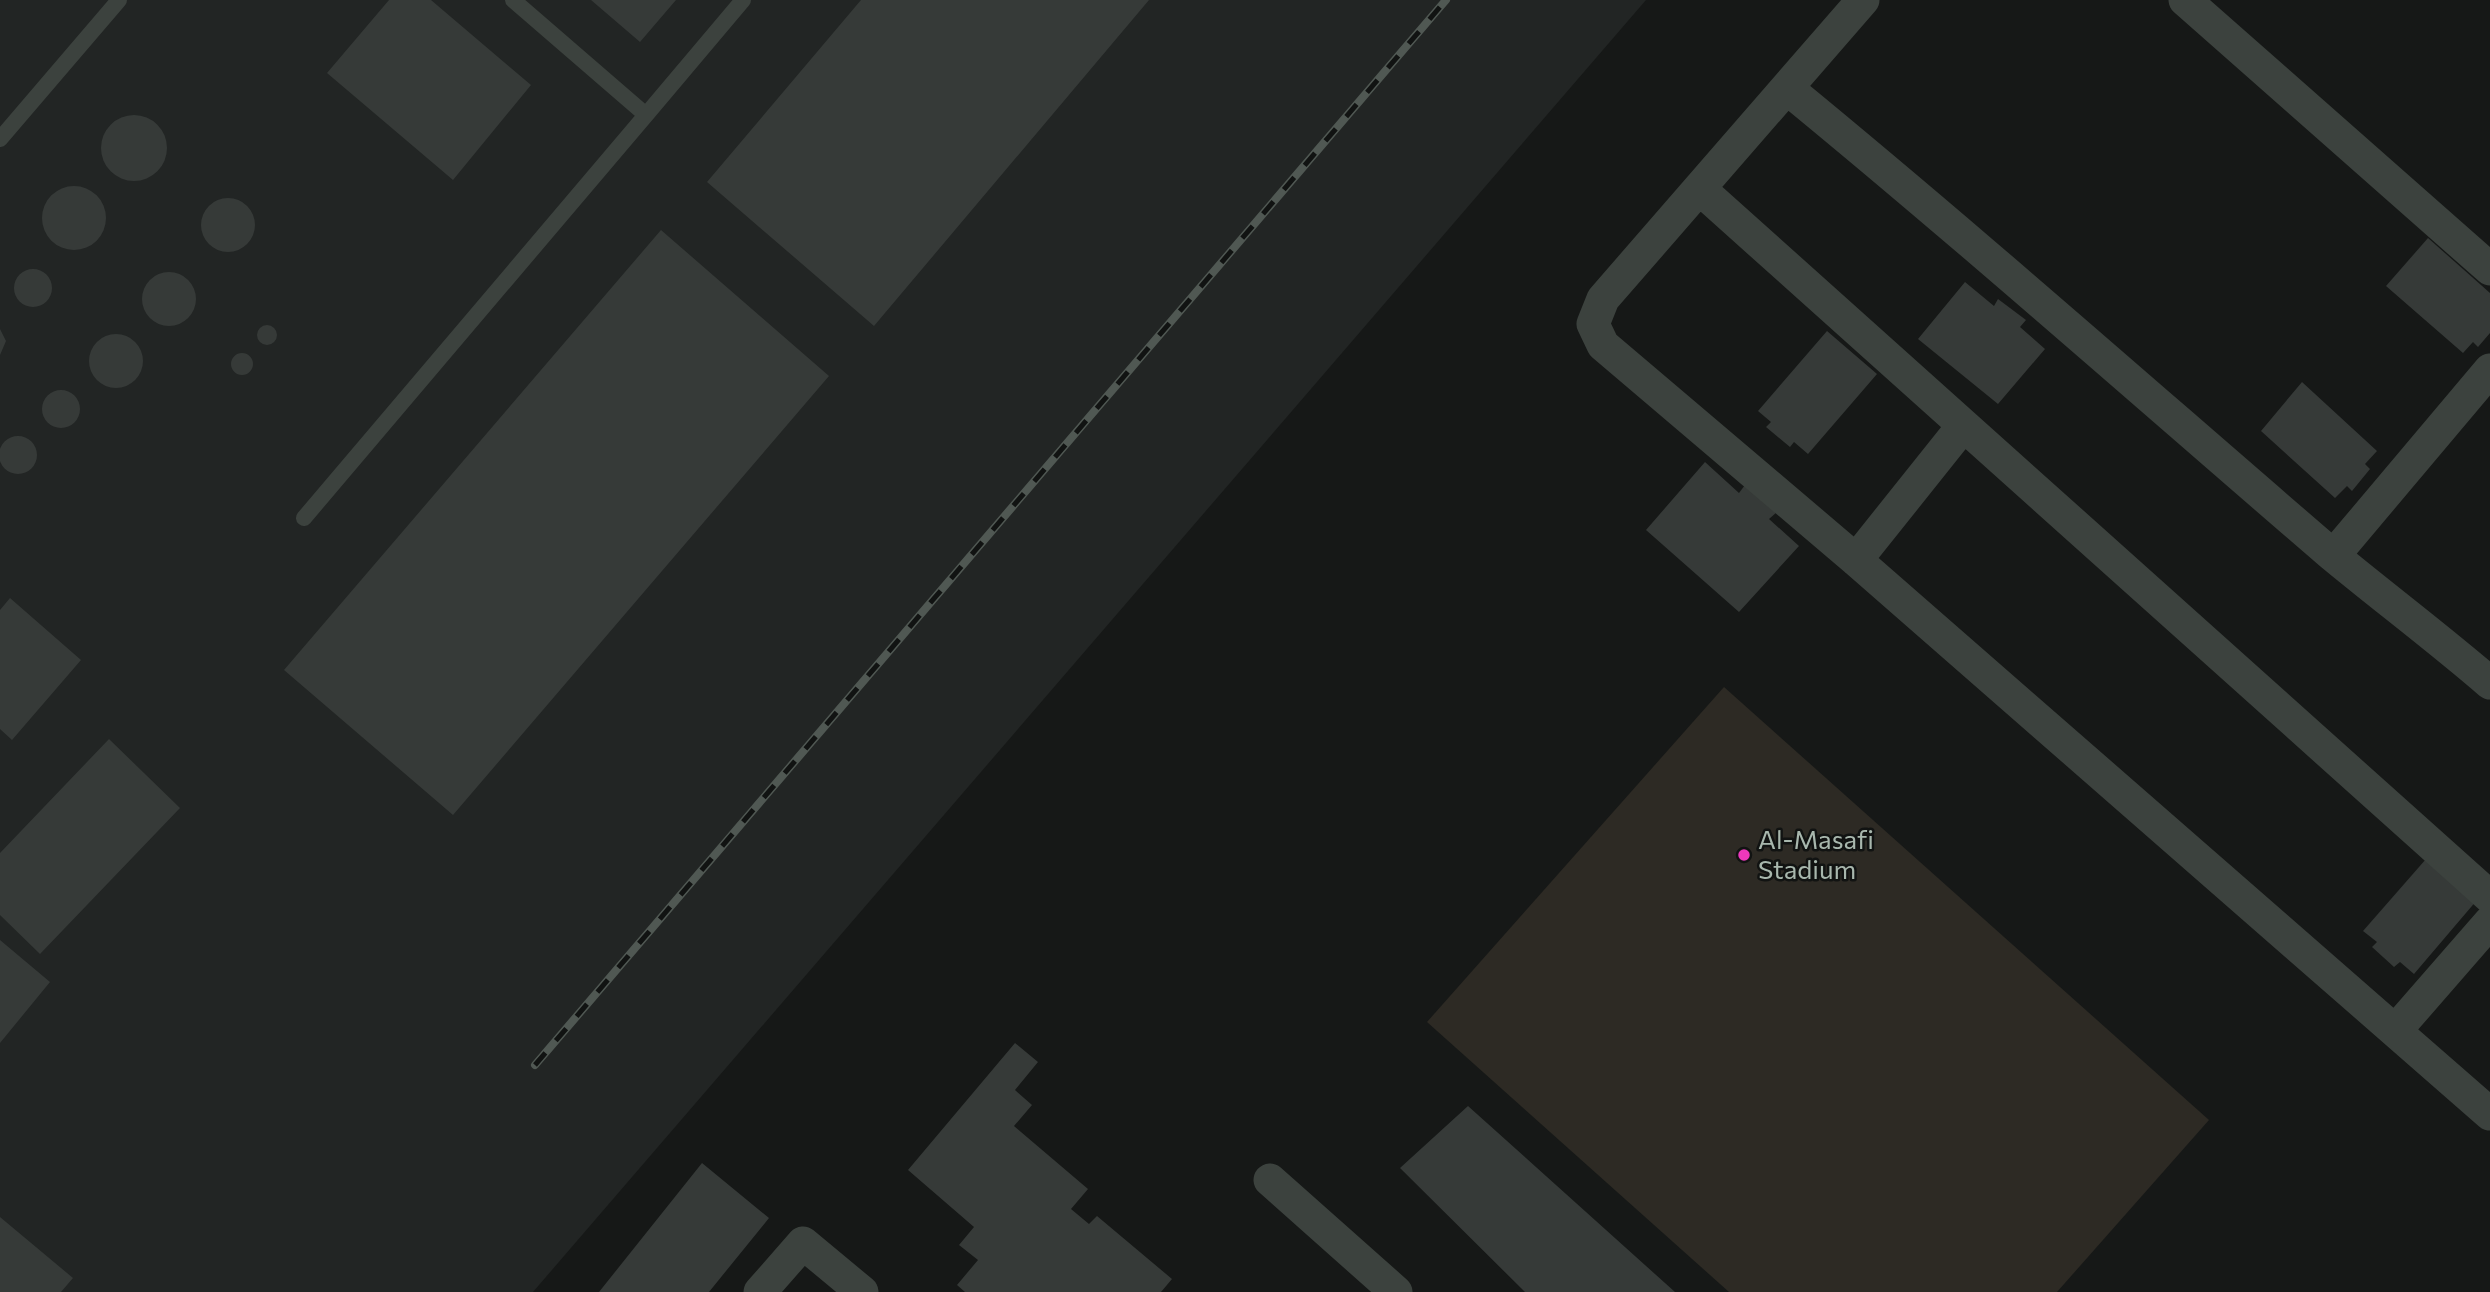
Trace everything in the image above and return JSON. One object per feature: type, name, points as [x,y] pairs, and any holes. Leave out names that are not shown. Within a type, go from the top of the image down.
[{"type":"street","points":[[1863,0],[1603,299],[1593,324],[1603,345],[1856,560],[2490,1114]]},
{"type":"street","points":[[2185,0],[2490,270]]},
{"type":"street","points":[[1788,89],[1910,189],[2334,555],[2490,683]]},
{"type":"street","points":[[1700,189],[2490,897]]},
{"type":"street","points":[[2334,555],[2490,370]]},
{"type":"street","points":[[1856,560],[1963,426]]},
{"type":"street","points":[[2395,1031],[2490,922]]},
{"type":"street","points":[[1270,1180],[1396,1292]]},
{"type":"street","points":[[760,1292],[803,1243],[862,1292]]},
{"type":"lane","points":[[0,139],[119,0]]},
{"type":"lane","points":[[513,0],[646,115]]},
{"type":"lane","points":[[304,518],[743,0]]},
{"type":"shaded area","points":[[0,0],[1646,0],[533,1292],[0,1292]]},
{"type":"shaded area","name":"Al-Masafi Stadium","points":[[1724,687],[2209,1120],[2057,1292],[1729,1292],[1427,1022]]},
{"type":"building","points":[[389,0],[431,0],[531,85],[453,180],[327,73]]},
{"type":"building","points":[[591,0],[676,0],[640,42]]},
{"type":"building","points":[[861,0],[1149,0],[874,326],[707,182]]},
{"type":"building","points":[[134,115],[157,125],[167,148],[157,171],[134,181],[111,171],[101,148],[111,125]]},
{"type":"building","points":[[68,186],[80,186],[97,195],[104,206],[104,230],[97,241],[80,250],[68,250],[56,245],[47,236],[42,224],[42,212],[47,200],[56,191]]},
{"type":"building","points":[[233,198],[243,202],[251,210],[255,225],[251,240],[243,248],[223,252],[213,248],[205,240],[201,220],[205,210],[213,202]]},
{"type":"building","points":[[661,230],[829,376],[453,815],[284,670]]},
{"type":"building","points":[[2428,238],[2490,293],[2490,333],[2478,347],[2473,342],[2463,353],[2386,286]]},
{"type":"building","points":[[33,269],[46,275],[52,288],[46,301],[33,307],[20,301],[14,288],[20,275]]},
{"type":"building","points":[[169,272],[188,280],[196,299],[188,318],[169,326],[150,318],[142,299],[150,280]]},
{"type":"building","points":[[1965,282],[1994,306],[1998,299],[2026,320],[2020,327],[2045,349],[1998,404],[1918,339]]},
{"type":"building","points":[[263,325],[271,325],[277,335],[271,345],[263,345],[257,339],[257,331]]},
{"type":"building","points":[[0,329],[6,341],[0,355]]},
{"type":"building","points":[[1827,331],[1877,374],[1808,454],[1794,442],[1790,447],[1766,427],[1771,422],[1758,411]]},
{"type":"building","points":[[121,334],[131,338],[139,346],[143,361],[139,376],[131,384],[111,388],[101,384],[93,376],[89,356],[93,346],[101,338]]},
{"type":"building","points":[[242,353],[252,360],[253,364],[246,374],[242,375],[232,368],[231,364],[238,354]]},
{"type":"building","points":[[2302,382],[2377,451],[2365,464],[2370,469],[2352,491],[2347,486],[2335,498],[2261,431]]},
{"type":"building","points":[[61,390],[74,396],[80,409],[74,422],[61,428],[48,422],[42,409],[48,396]]},
{"type":"building","points":[[18,436],[31,442],[37,455],[31,468],[18,474],[5,468],[-1,455],[5,442]]},
{"type":"building","points":[[1705,462],[1739,493],[1745,485],[1777,512],[1769,519],[1799,546],[1739,612],[1646,530]]},
{"type":"building","points":[[10,598],[81,660],[12,740],[0,729],[0,610]]},
{"type":"building","points":[[109,739],[180,808],[40,954],[0,915],[0,853]]},
{"type":"building","points":[[2433,851],[2483,893],[2414,974],[2400,962],[2394,967],[2372,947],[2377,942],[2363,931]]},
{"type":"building","points":[[0,940],[50,982],[0,1043]]},
{"type":"building","points":[[1015,1043],[1038,1062],[1015,1090],[1032,1105],[1014,1126],[1088,1189],[1071,1209],[1089,1224],[1097,1216],[1172,1279],[1161,1292],[965,1292],[957,1285],[978,1260],[959,1245],[974,1227],[908,1170]]},
{"type":"building","points":[[1468,1106],[1675,1292],[1525,1292],[1400,1168]]},
{"type":"building","points":[[702,1163],[769,1218],[709,1292],[599,1292]]},
{"type":"building","points":[[0,1217],[73,1278],[61,1292],[0,1292]]},
{"type":"railway","points":[[535,1065],[1446,0]]},
{"type":"place","name":"Al-Masafi Stadium","points":[[1744,855]]}]
